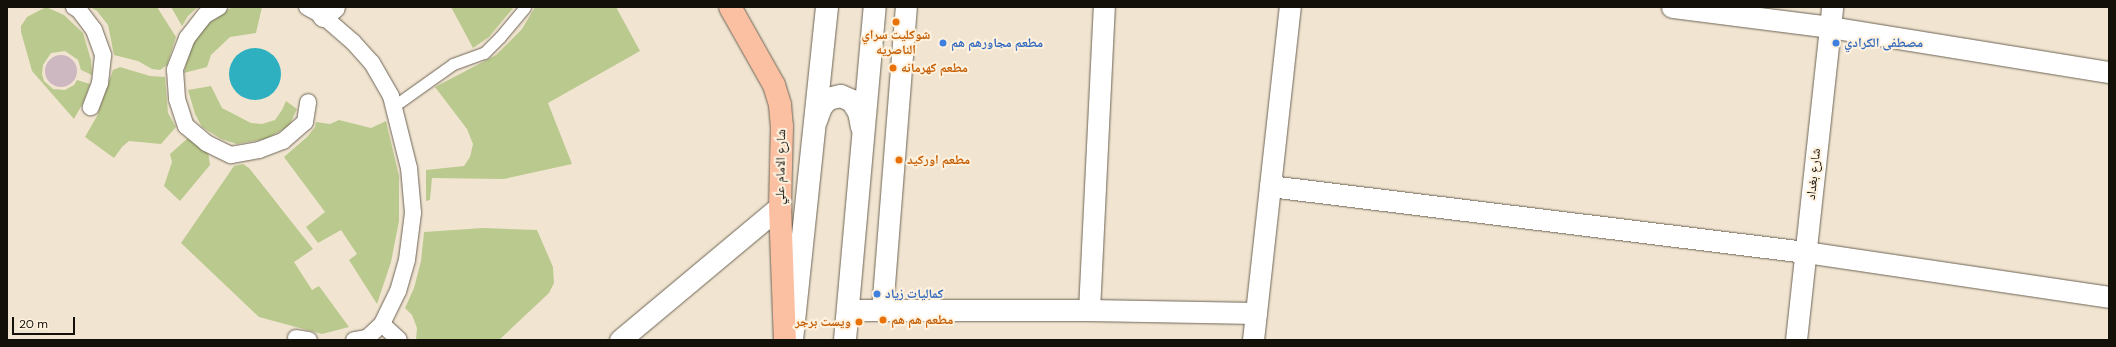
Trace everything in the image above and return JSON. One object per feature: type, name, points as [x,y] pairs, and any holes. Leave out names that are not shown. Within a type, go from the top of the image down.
[{"type":"main road","name":"شارع الامام علي","points":[[730,7],[774,85],[780,105],[782,126],[780,206],[785,340]]},
{"type":"main road","name":"شارع الامام علي","points":[[792,340],[827,7]]},
{"type":"main road","points":[[844,340],[875,7]]},
{"type":"main road","points":[[814,125],[820,107],[828,99],[841,96],[852,101],[859,112],[863,132]]},
{"type":"street","points":[[74,7],[79,10],[94,30],[104,55],[100,83],[91,107]]},
{"type":"street","points":[[219,7],[205,15],[187,38],[175,70],[177,99],[186,126],[206,143],[231,155],[259,150],[283,141],[305,122],[308,102]]},
{"type":"street","points":[[882,310],[906,7]]},
{"type":"street","points":[[1089,310],[1104,7]]},
{"type":"street","points":[[1253,340],[1290,7]]},
{"type":"street","points":[[1672,7],[1831,17],[2109,72]]},
{"type":"street","points":[[322,10],[372,64],[391,96],[409,168],[413,213],[407,260],[398,291],[382,324],[362,339]]},
{"type":"street","name":"شارع بغداد","points":[[1796,340],[1831,17]]},
{"type":"street","points":[[1270,186],[1805,252],[2109,297]]},
{"type":"street","points":[[620,340],[780,206]]},
{"type":"street","points":[[847,310],[1089,310],[1256,313]]},
{"type":"street","points":[[382,324],[399,340]]},
{"type":"lane","points":[[394,106],[453,64],[484,53],[500,37],[525,7]]},
{"type":"green space","points":[[46,7],[64,15],[83,33],[91,60],[92,75],[81,70],[78,60],[65,51],[51,53],[43,65],[42,74],[44,81],[53,89],[65,90],[74,85],[77,80],[90,84],[83,103],[74,119],[32,71],[21,32],[21,26],[27,17]]},
{"type":"green space","points":[[90,7],[157,7],[176,37],[167,65],[160,70],[152,69],[138,61],[114,55],[108,25],[97,11]]},
{"type":"green space","points":[[171,7],[198,7],[188,16],[182,26]]},
{"type":"green space","points":[[234,7],[262,7],[256,33],[230,37],[211,55],[207,67],[184,73],[191,45],[208,24]]},
{"type":"green space","points":[[451,7],[514,7],[489,37],[473,48]]},
{"type":"green space","points":[[535,7],[616,7],[640,51],[548,103],[572,164],[504,179],[432,178],[430,200],[426,201],[426,170],[464,166],[470,157],[473,144],[467,129],[435,87],[496,55],[522,29]]},
{"type":"green space","points":[[120,67],[150,76],[165,77],[168,113],[176,127],[161,144],[129,141],[122,147],[114,158],[85,137],[97,116],[113,70]]},
{"type":"green space","points":[[211,86],[222,108],[251,123],[262,124],[275,120],[286,101],[297,109],[289,126],[266,139],[237,144],[221,139],[202,127],[195,114],[188,90]]},
{"type":"green space","points":[[339,120],[371,128],[386,121],[399,176],[399,221],[391,262],[377,304],[349,260],[357,254],[341,230],[318,243],[306,227],[325,212],[284,157],[307,137],[315,127],[316,122],[330,124]]},
{"type":"green space","points":[[188,138],[208,152],[210,165],[180,201],[164,186],[172,162],[170,154]]},
{"type":"green space","points":[[243,164],[249,168],[313,249],[294,262],[312,290],[319,286],[349,327],[322,334],[259,317],[181,243],[234,166]]},
{"type":"green space","points":[[483,228],[537,230],[553,267],[554,283],[549,293],[499,340],[416,340],[417,328],[412,315],[405,308],[414,288],[421,261],[424,232]]},
{"type":"water","points":[[250,48],[260,48],[274,55],[281,69],[281,79],[274,93],[260,100],[250,100],[240,96],[233,89],[229,79],[229,69],[233,59],[240,52]]},
{"type":"building","points":[[61,55],[70,58],[74,62],[77,71],[74,80],[70,84],[61,87],[52,84],[48,80],[45,71],[48,62],[52,58]]},
{"type":"place","name":"شوكليت سراي الناصريه","points":[[896,22]]},
{"type":"place","name":"مطعم مجاورهم هم","points":[[943,43]]},
{"type":"place","name":"مصطفى الكرادي","points":[[1836,43]]},
{"type":"place","name":"مطعم كهرمانه","points":[[893,68]]},
{"type":"place","name":"مطعم اوركيد","points":[[899,160]]},
{"type":"place","name":"كماليات زياد","points":[[877,294]]},
{"type":"place","name":"مطعم هم هم","points":[[883,320]]},
{"type":"place","name":"ويست برجر","points":[[859,322]]}]
